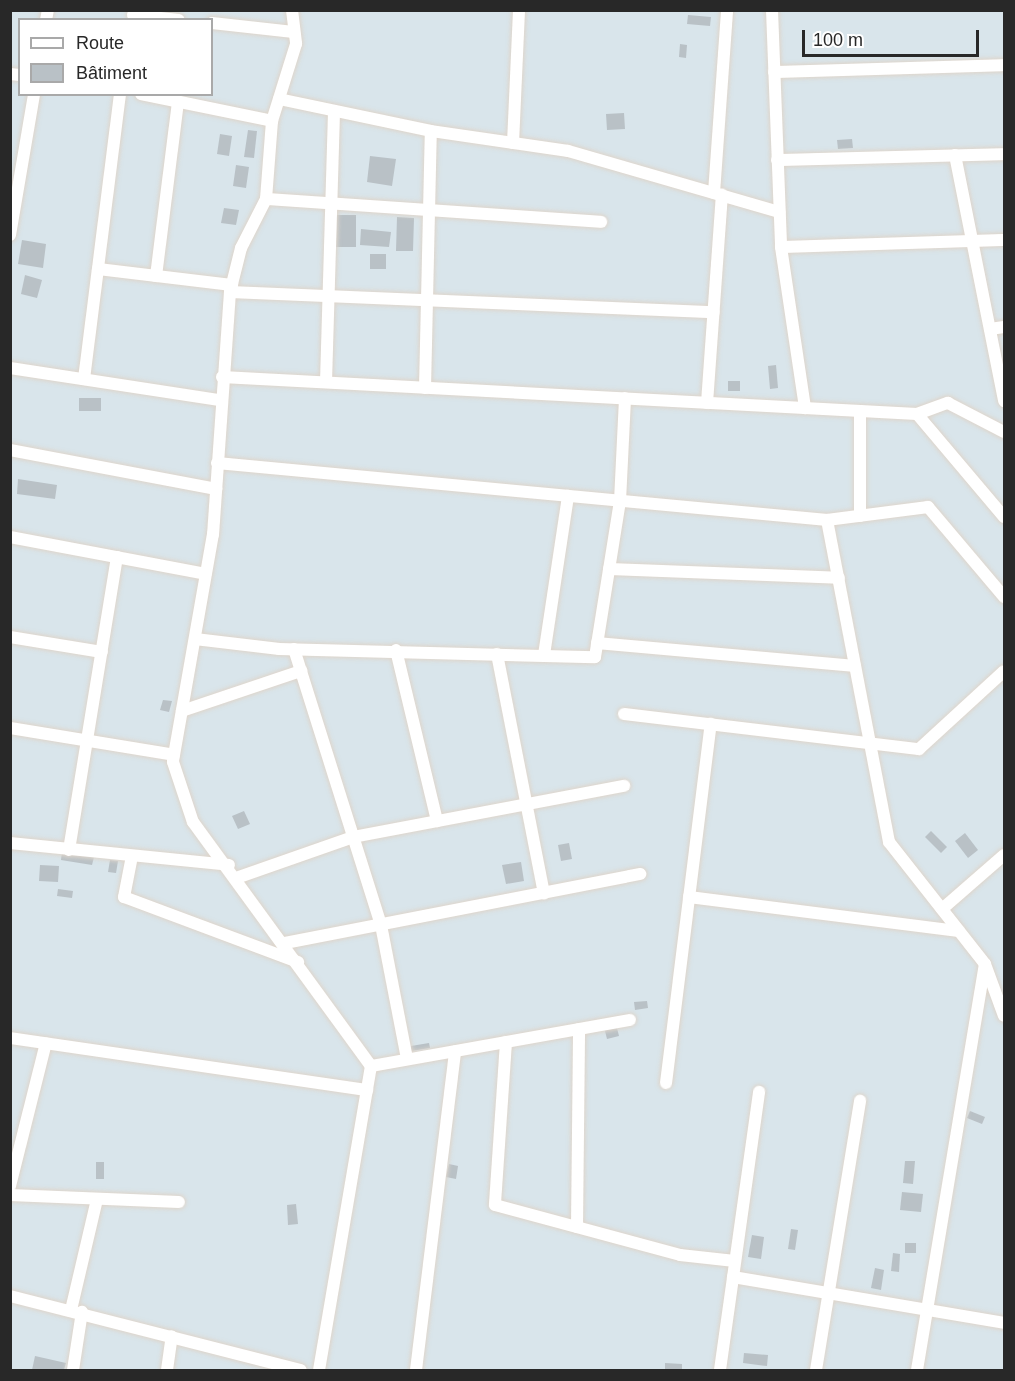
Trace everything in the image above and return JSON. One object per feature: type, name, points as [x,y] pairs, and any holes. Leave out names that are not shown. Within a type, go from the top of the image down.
[{"type":"street","points":[[292,10],[294,32],[272,121],[266,199],[241,248],[231,289],[220,400],[216,489],[206,574],[174,755],[179,793],[194,822],[239,878],[371,1066],[319,1371]]},
{"type":"street","points":[[513,143],[519,10]]},
{"type":"street","points":[[707,403],[714,312],[727,10]]},
{"type":"street","points":[[772,10],[781,247],[806,408]]},
{"type":"street","points":[[133,15],[161,18]]},
{"type":"street","points":[[213,23],[294,32]]},
{"type":"street","points":[[774,72],[1005,65]]},
{"type":"street","points":[[10,235],[34,96]]},
{"type":"street","points":[[84,379],[120,96]]},
{"type":"street","points":[[150,96],[272,121]]},
{"type":"street","points":[[279,99],[431,131],[568,151],[779,212]]},
{"type":"street","points":[[156,276],[178,102]]},
{"type":"street","points":[[326,382],[334,111]]},
{"type":"street","points":[[424,388],[431,131]]},
{"type":"street","points":[[777,160],[1005,154]]},
{"type":"street","points":[[955,155],[1005,400]]},
{"type":"street","points":[[266,199],[602,222]]},
{"type":"street","points":[[781,247],[1005,240]]},
{"type":"street","points":[[98,269],[231,289],[329,297],[714,312]]},
{"type":"street","points":[[990,329],[1005,327]]},
{"type":"street","points":[[10,368],[220,400]]},
{"type":"street","points":[[222,377],[917,414],[948,403],[1005,432]]},
{"type":"street","points":[[195,639],[294,649],[595,657],[620,501],[624,398]]},
{"type":"street","points":[[860,411],[860,516]]},
{"type":"street","points":[[917,414],[1005,517]]},
{"type":"street","points":[[10,450],[216,489]]},
{"type":"street","points":[[217,463],[828,520],[928,507],[1005,597]]},
{"type":"street","points":[[544,655],[568,496]]},
{"type":"street","points":[[828,520],[889,842],[985,964],[1005,1016]]},
{"type":"street","points":[[10,537],[206,574]]},
{"type":"street","points":[[69,850],[117,557]]},
{"type":"street","points":[[609,568],[839,578]]},
{"type":"street","points":[[10,637],[102,652]]},
{"type":"street","points":[[597,643],[855,666]]},
{"type":"street","points":[[294,649],[381,925],[407,1059]]},
{"type":"street","points":[[396,650],[437,821]]},
{"type":"street","points":[[497,654],[544,893]]},
{"type":"street","points":[[182,711],[301,671]]},
{"type":"street","points":[[624,714],[919,749],[1005,671]]},
{"type":"street","points":[[666,1083],[711,724]]},
{"type":"street","points":[[10,728],[174,755]]},
{"type":"street","points":[[239,878],[353,837],[624,786]]},
{"type":"street","points":[[10,843],[229,865]]},
{"type":"street","points":[[942,909],[1005,855]]},
{"type":"street","points":[[132,856],[124,897],[298,962]]},
{"type":"street","points":[[285,944],[640,874]]},
{"type":"street","points":[[689,897],[959,931]]},
{"type":"street","points":[[917,1371],[985,964]]},
{"type":"street","points":[[371,1066],[630,1020]]},
{"type":"street","points":[[577,1227],[579,1029]]},
{"type":"street","points":[[10,1038],[367,1090]]},
{"type":"street","points":[[506,1042],[495,1205],[680,1254],[735,1261]]},
{"type":"street","points":[[10,1186],[46,1043]]},
{"type":"street","points":[[416,1371],[455,1051]]},
{"type":"street","points":[[720,1371],[759,1092]]},
{"type":"street","points":[[816,1371],[860,1101]]},
{"type":"street","points":[[10,1195],[179,1202]]},
{"type":"street","points":[[73,1371],[76,1311],[97,1198]]},
{"type":"street","points":[[733,1277],[1005,1323]]},
{"type":"street","points":[[10,1296],[172,1336],[259,1365],[301,1371]]},
{"type":"street","points":[[167,1371],[172,1336]]},
{"type":"building","points":[[688,15],[711,17],[710,26],[687,24]]},
{"type":"building","points":[[680,44],[687,45],[686,58],[679,57]]},
{"type":"building","points":[[624,113],[625,129],[607,130],[606,114]]},
{"type":"building","points":[[248,130],[257,131],[254,158],[244,157]]},
{"type":"building","points":[[220,134],[232,136],[229,156],[217,154]]},
{"type":"building","points":[[852,139],[853,148],[838,149],[837,140]]},
{"type":"building","points":[[370,156],[396,159],[392,186],[367,182]]},
{"type":"building","points":[[236,165],[249,167],[246,188],[233,186]]},
{"type":"building","points":[[224,208],[239,210],[236,225],[221,223]]},
{"type":"building","points":[[336,215],[356,215],[356,247],[336,247]]},
{"type":"building","points":[[397,217],[414,218],[413,251],[396,251]]},
{"type":"building","points":[[361,229],[391,232],[389,247],[360,245]]},
{"type":"building","points":[[22,240],[46,244],[43,268],[18,264]]},
{"type":"building","points":[[370,254],[386,254],[386,269],[370,269]]},
{"type":"building","points":[[25,275],[42,280],[37,298],[21,294]]},
{"type":"building","points":[[776,365],[778,388],[770,389],[768,366]]},
{"type":"building","points":[[728,381],[740,381],[740,391],[728,391]]},
{"type":"building","points":[[79,398],[101,398],[101,411],[79,411]]},
{"type":"building","points":[[18,479],[57,485],[55,499],[17,494]]},
{"type":"building","points":[[163,700],[172,701],[169,712],[160,710]]},
{"type":"building","points":[[244,811],[250,824],[238,829],[232,816]]},
{"type":"building","points":[[931,831],[947,847],[941,853],[925,837]]},
{"type":"building","points":[[965,833],[978,850],[968,858],[955,841]]},
{"type":"building","points":[[569,843],[572,859],[561,861],[558,845]]},
{"type":"building","points":[[62,852],[94,857],[92,865],[61,860]]},
{"type":"building","points":[[110,860],[118,861],[116,873],[108,872]]},
{"type":"building","points":[[521,862],[524,881],[506,884],[502,865]]},
{"type":"building","points":[[40,865],[59,866],[58,882],[39,881]]},
{"type":"building","points":[[58,889],[73,891],[72,898],[57,896]]},
{"type":"building","points":[[647,1001],[648,1008],[635,1010],[634,1002]]},
{"type":"building","points":[[616,1024],[619,1036],[607,1039],[604,1027]]},
{"type":"building","points":[[429,1043],[430,1048],[411,1051],[411,1046]]},
{"type":"building","points":[[970,1111],[985,1117],[982,1124],[967,1118]]},
{"type":"building","points":[[905,1161],[915,1161],[913,1184],[903,1183]]},
{"type":"building","points":[[96,1162],[104,1162],[104,1179],[96,1179]]},
{"type":"building","points":[[449,1164],[458,1166],[456,1179],[446,1177]]},
{"type":"building","points":[[902,1192],[923,1194],[921,1212],[900,1210]]},
{"type":"building","points":[[296,1204],[298,1224],[288,1225],[287,1205]]},
{"type":"building","points":[[791,1229],[798,1230],[795,1250],[788,1249]]},
{"type":"building","points":[[752,1235],[764,1237],[761,1259],[748,1257]]},
{"type":"building","points":[[905,1243],[916,1243],[916,1253],[905,1253]]},
{"type":"building","points":[[893,1253],[900,1254],[899,1272],[891,1271]]},
{"type":"building","points":[[875,1268],[884,1270],[881,1290],[871,1288]]},
{"type":"building","points":[[744,1353],[768,1355],[767,1366],[743,1363]]},
{"type":"building","points":[[35,1356],[66,1363],[64,1370],[32,1370]]},
{"type":"building","points":[[665,1363],[682,1364],[682,1370],[665,1370]]}]
